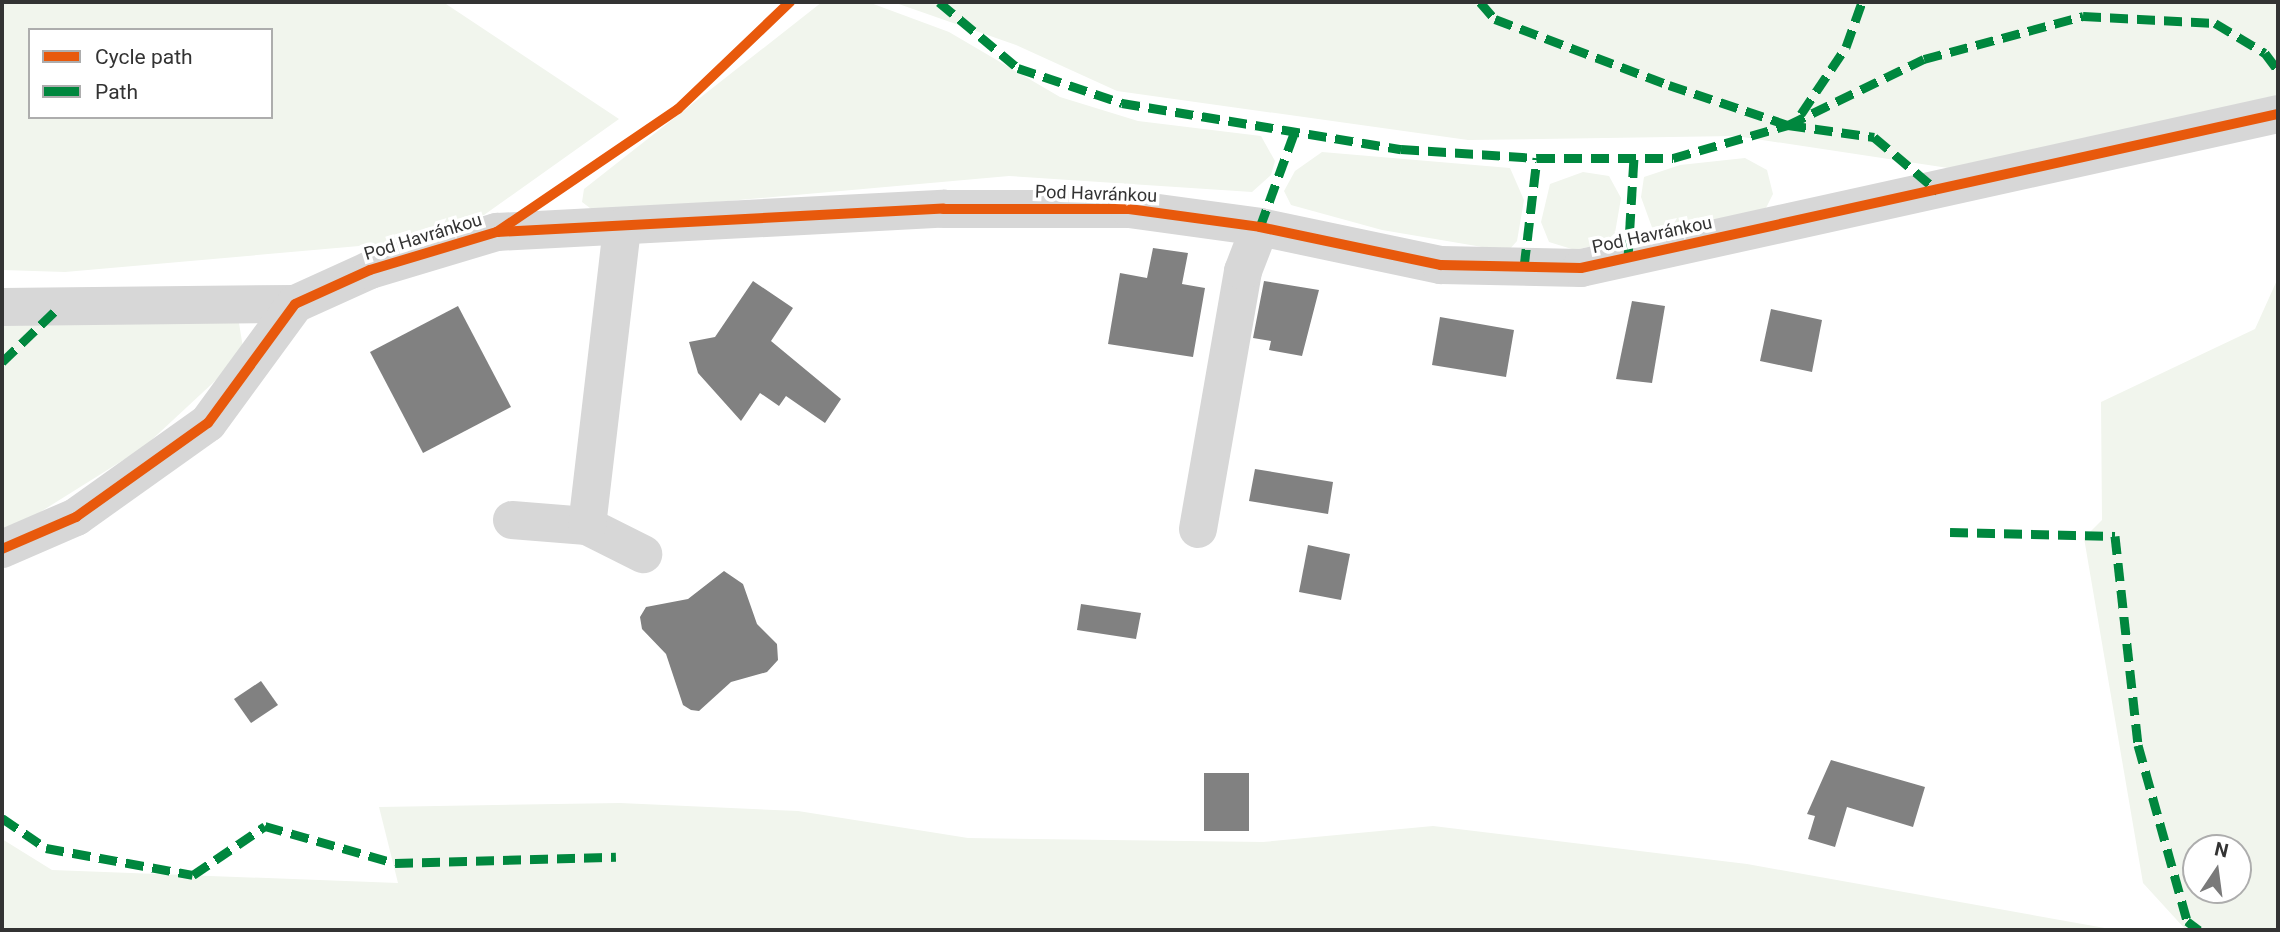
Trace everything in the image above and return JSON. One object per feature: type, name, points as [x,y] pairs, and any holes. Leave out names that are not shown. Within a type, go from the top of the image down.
[{"type":"lane","name":"Pod Havránkou","points":[[2,307],[295,304],[383,266],[497,232],[943,209],[1129,209],[1260,227],[1440,265],[1581,268],[2278,114]]},
{"type":"lane","points":[[587,526],[622,227]]},
{"type":"lane","points":[[1198,529],[1243,271],[1260,227]]},
{"type":"lane","points":[[2,549],[76,517],[208,423],[295,304]]},
{"type":"lane","points":[[512,520],[587,526],[643,554]]},
{"type":"shaded area","points":[[2,2],[443,2],[619,119],[484,215],[382,244],[65,272],[2,270]]},
{"type":"shaded area","points":[[822,2],[868,2],[949,32],[1060,97],[1138,121],[1261,136],[1275,161],[1271,175],[1252,192],[1009,176],[615,211],[594,211],[582,202],[584,189]]},
{"type":"shaded area","points":[[893,2],[2278,2],[2278,100],[1968,171],[1736,136],[1468,140],[1117,91],[1016,45]]},
{"type":"shaded area","points":[[1322,152],[1510,168],[1524,200],[1517,241],[1509,250],[1500,250],[1382,230],[1291,205],[1284,191],[1295,171]]},
{"type":"shaded area","points":[[1745,158],[1767,170],[1773,194],[1765,210],[1654,233],[1641,197],[1644,177],[1680,165]]},
{"type":"shaded area","points":[[1583,172],[1609,176],[1621,198],[1615,233],[1604,243],[1575,250],[1549,242],[1541,222],[1550,184]]},
{"type":"shaded area","points":[[2278,278],[2278,930],[2186,930],[2143,883],[2084,538],[2102,520],[2101,402],[2255,329]]},
{"type":"shaded area","points":[[2,319],[239,323],[244,354],[144,447],[2,536]]},
{"type":"shaded area","points":[[620,803],[798,811],[968,838],[1263,842],[1433,826],[1747,864],[2116,930],[2,930],[2,839],[52,870],[398,883],[379,807]]},
{"type":"building","points":[[1153,248],[1188,253],[1182,284],[1205,288],[1193,357],[1108,344],[1120,273],[1147,278]]},
{"type":"building","points":[[753,281],[793,308],[771,341],[841,399],[825,423],[786,396],[779,406],[760,393],[741,421],[698,373],[689,342],[715,337]]},
{"type":"building","points":[[1264,281],[1319,290],[1302,356],[1269,350],[1271,341],[1253,338]]},
{"type":"building","points":[[1632,301],[1665,306],[1652,383],[1616,379]]},
{"type":"building","points":[[458,306],[511,407],[423,453],[370,352]]},
{"type":"building","points":[[1771,309],[1822,320],[1812,372],[1760,361]]},
{"type":"building","points":[[1440,317],[1514,330],[1506,377],[1432,365]]},
{"type":"building","points":[[1255,469],[1333,482],[1328,514],[1249,501]]},
{"type":"building","points":[[1308,545],[1350,554],[1341,600],[1299,592]]},
{"type":"building","points":[[724,571],[743,584],[757,624],[777,644],[778,660],[767,672],[731,682],[699,711],[691,710],[683,705],[666,654],[642,629],[640,617],[646,607],[688,599]]},
{"type":"building","points":[[1081,604],[1141,613],[1136,639],[1077,630]]},
{"type":"building","points":[[261,681],[278,705],[251,723],[234,699]]},
{"type":"building","points":[[1831,760],[1925,787],[1913,827],[1847,807],[1835,847],[1808,839],[1815,816],[1807,814]]},
{"type":"building","points":[[1204,773],[1249,773],[1249,831],[1204,831]]},
{"type":"marked path","points":[[939,2],[1018,68],[1122,103],[1401,149],[1537,158],[1673,158],[1788,125],[1924,59],[2083,16],[2215,23],[2265,53],[2278,70]]},
{"type":"marked path","points":[[1480,2],[1495,19],[1669,85],[1788,125],[1874,137],[1938,191]]},
{"type":"marked path","points":[[1801,114],[1846,47],[1862,2]]},
{"type":"marked path","points":[[1260,227],[1295,131]]},
{"type":"marked path","points":[[1524,267],[1537,158]]},
{"type":"marked path","points":[[1628,258],[1634,158]]},
{"type":"marked path","points":[[2,362],[56,310]]},
{"type":"marked path","points":[[1950,532],[2115,536],[2138,745],[2187,921],[2199,930]]},
{"type":"marked path","points":[[2,818],[46,848],[193,875],[265,826],[395,863],[616,857]]},
{"type":"cycle path","points":[[497,232],[678,109],[790,2]]},
{"type":"cycle path","points":[[2,549],[76,517],[208,423],[295,304],[370,270],[497,232],[943,209],[1129,209],[1260,227],[1441,265],[1581,268],[2278,114]]}]
